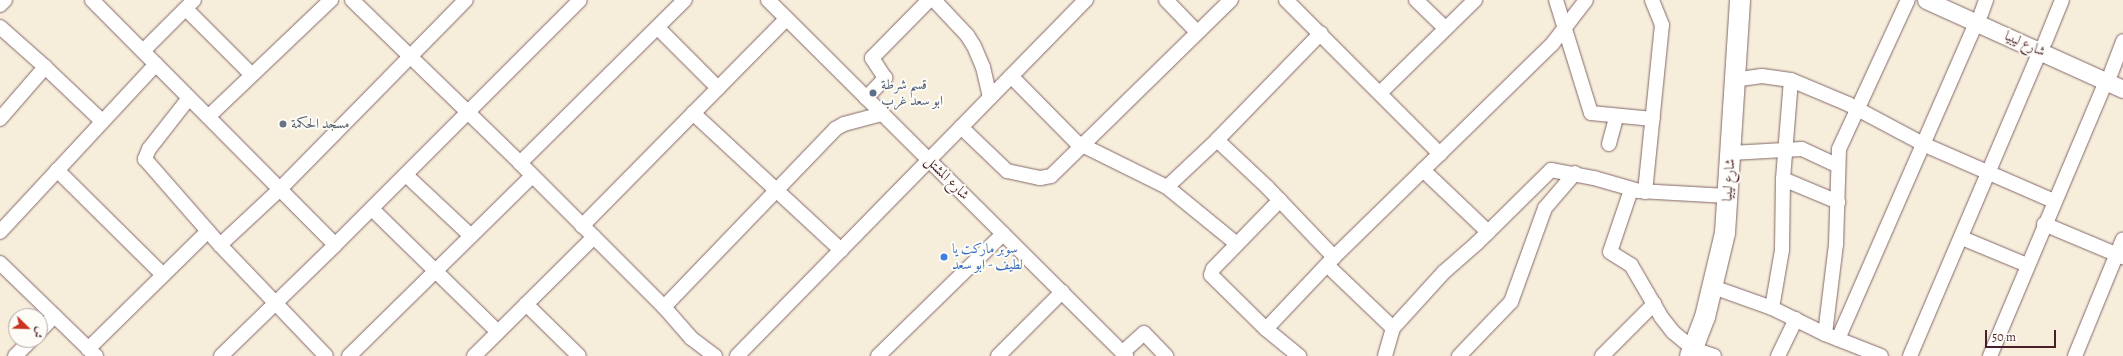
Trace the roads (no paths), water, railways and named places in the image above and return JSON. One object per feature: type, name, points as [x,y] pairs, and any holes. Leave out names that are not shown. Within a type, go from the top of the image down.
[{"type":"highway","name":"شارع ليبيا","points":[[1691,352],[1713,287],[1722,249],[1728,196],[1733,80],[1740,0]]},
{"type":"main road","name":"شارع ليبيا","points":[[1926,0],[1981,12]]},
{"type":"main road","name":"شارع ليبيا","points":[[1951,0],[1981,12],[2043,47],[2113,77],[2123,89]]},
{"type":"street","points":[[0,5],[5,0]]},
{"type":"street","points":[[92,0],[336,245]]},
{"type":"street","points":[[208,117],[331,0]]},
{"type":"street","points":[[352,0],[520,163],[664,307],[691,338],[715,356]]},
{"type":"street","points":[[220,245],[280,189],[411,58],[466,0]]},
{"type":"street","points":[[221,356],[336,245],[580,0]]},
{"type":"street","points":[[520,163],[685,0]]},
{"type":"street","name":"شارع المشتل","points":[[768,0],[1124,354]]},
{"type":"street","points":[[866,98],[885,78],[872,58],[929,0]]},
{"type":"street","points":[[934,0],[967,35],[974,46],[983,67],[990,97]]},
{"type":"street","points":[[737,356],[1086,0]]},
{"type":"street","points":[[1166,0],[1197,32]]},
{"type":"street","points":[[961,128],[1007,171],[1040,178],[1051,176],[1231,0]]},
{"type":"street","points":[[1416,0],[1445,28]]},
{"type":"street","points":[[1380,93],[1475,0]]},
{"type":"street","points":[[1556,0],[1590,112],[1616,117],[1653,119]]},
{"type":"street","points":[[1266,329],[1330,261],[1564,30],[1586,0]]},
{"type":"street","points":[[1646,192],[1662,25],[1652,0]]},
{"type":"street","points":[[1832,337],[1838,202],[1838,166],[1841,144],[1859,110],[1908,0]]},
{"type":"street","points":[[1910,356],[1962,238],[1988,173],[2062,0]]},
{"type":"street","points":[[1289,1],[1440,154]]},
{"type":"street","points":[[143,51],[190,4],[252,74]]},
{"type":"street","points":[[1832,337],[1925,145],[1981,12]]},
{"type":"street","points":[[582,226],[786,19]]},
{"type":"street","points":[[0,27],[102,121]]},
{"type":"street","points":[[658,28],[718,88]]},
{"type":"street","points":[[1166,187],[1217,140],[1321,33]]},
{"type":"street","points":[[1990,356],[2054,201],[2113,77],[2123,41]]},
{"type":"street","points":[[0,232],[156,64]]},
{"type":"street","points":[[0,119],[45,67]]},
{"type":"street","points":[[1011,76],[1083,146],[1166,187],[1237,244]]},
{"type":"street","points":[[1733,80],[1762,76],[1791,80],[1859,110],[1925,145],[2054,201]]},
{"type":"street","points":[[1772,308],[1782,250],[1783,179],[1791,80]]},
{"type":"street","points":[[189,98],[149,149],[145,159],[220,245],[326,356]]},
{"type":"street","points":[[693,113],[841,250]]},
{"type":"street","points":[[664,307],[835,129],[844,124],[882,114]]},
{"type":"street","points":[[1609,144],[1616,117]]},
{"type":"street","points":[[1217,140],[1280,200],[1330,261],[1393,328]]},
{"type":"street","points":[[1731,153],[1785,149],[1807,150],[1838,166]]},
{"type":"street","points":[[1385,356],[1393,328],[1444,272],[1488,232],[1547,172],[1555,169],[1575,173],[1631,190],[1646,192],[1728,196]]},
{"type":"street","points":[[57,170],[163,275]]},
{"type":"street","points":[[1423,170],[1488,232]]},
{"type":"street","points":[[1459,356],[1511,302],[1545,208],[1575,173]]},
{"type":"street","points":[[406,175],[471,236]]},
{"type":"street","points":[[350,356],[532,176]]},
{"type":"street","points":[[1783,179],[1838,202]]},
{"type":"street","points":[[1631,190],[1609,251],[1631,265],[1667,326],[1691,352],[1714,356]]},
{"type":"street","points":[[1280,200],[1213,269],[1212,278],[1266,329],[1299,356]]},
{"type":"street","points":[[372,208],[498,332]]},
{"type":"street","points":[[2044,224],[2120,256]]},
{"type":"street","points":[[1,266],[92,353],[163,275],[208,231]]},
{"type":"street","points":[[878,356],[1003,234]]},
{"type":"street","points":[[474,356],[594,237]]},
{"type":"street","points":[[1962,238],[2027,265]]},
{"type":"street","points":[[2075,356],[2120,256],[2123,238]]},
{"type":"street","points":[[1713,287],[1772,308],[1860,352],[1881,356]]},
{"type":"street","points":[[999,356],[1062,292]]},
{"type":"street","points":[[526,304],[579,356]]},
{"type":"street","points":[[1602,356],[1654,304]]},
{"type":"street","points":[[48,322],[54,316]]},
{"type":"street","points":[[1778,356],[1796,320]]},
{"type":"street","points":[[1124,354],[1144,333],[1166,356]]},
{"type":"street","points":[[15,356],[23,348]]},
{"type":"place","name":"قسم شرطة ابو سعد غرب","points":[[873,93]]},
{"type":"place","name":"مسجد الحكمة","points":[[283,124]]},
{"type":"place","name":"سوبر ماركت يا لطيف - ابو سعد","points":[[944,257]]}]
